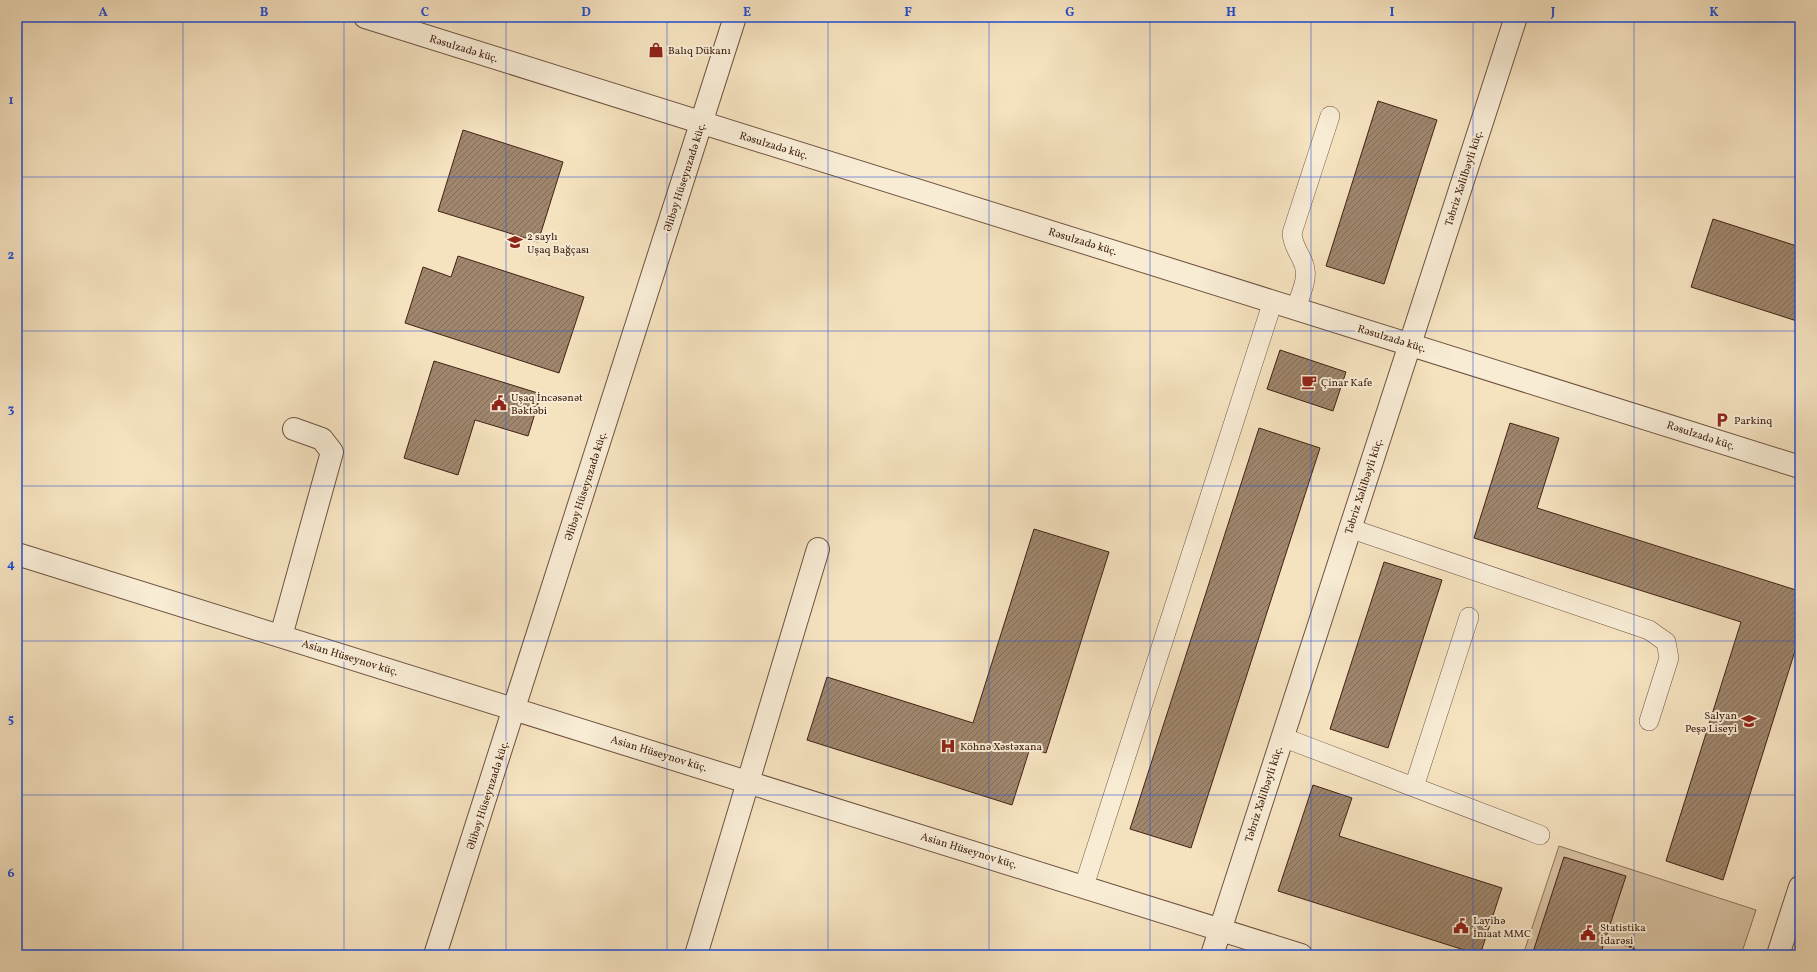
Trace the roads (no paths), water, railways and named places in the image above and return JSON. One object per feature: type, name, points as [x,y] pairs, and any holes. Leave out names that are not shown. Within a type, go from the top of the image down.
[{"type":"street","name":"Rəsulzadə küç.","points":[[365,17],[1800,466]]},
{"type":"street","name":"Əlibəy Hüseynzadə küç.","points":[[435,955],[735,17]]},
{"type":"street","name":"Təbriz Xəlilbəyli küç.","points":[[1212,955],[1349,528],[1516,17]]},
{"type":"street","points":[[281,636],[332,452],[322,439],[294,429]]},
{"type":"street","points":[[696,955],[747,781],[818,549]]},
{"type":"street","name":"Asian Hüseynov küç.","points":[[17,554],[1301,955]]},
{"type":"street","points":[[1778,955],[1800,887]]},
{"type":"lane","points":[[1296,308],[1306,276],[1304,265],[1293,244],[1292,233],[1330,116]]},
{"type":"lane","points":[[1084,886],[1273,301]]},
{"type":"lane","points":[[1349,528],[1649,630],[1666,642],[1669,658],[1649,721]]},
{"type":"lane","points":[[1414,787],[1469,617]]},
{"type":"lane","points":[[1282,737],[1540,835]]},
{"type":"place","name":"Balıq Dükanı","points":[[656,50]]},
{"type":"place","name":"2 saylı Uşaq Bağçası","points":[[515,242]]},
{"type":"place","name":"Çinar Kafe","points":[[1309,382]]},
{"type":"place","name":"Uşaq İncəsənət Bəktəbi","points":[[499,403]]},
{"type":"place","name":"Parkinq","points":[[1722,420]]},
{"type":"place","name":"Salyan Peşə Liseyi","points":[[1749,721]]},
{"type":"place","name":"Köhnə Xəstəxana","points":[[948,746]]},
{"type":"place","name":"Layihə İnıaat MMC","points":[[1461,926]]},
{"type":"place","name":"Statistika İdarəsi","points":[[1588,933]]}]
